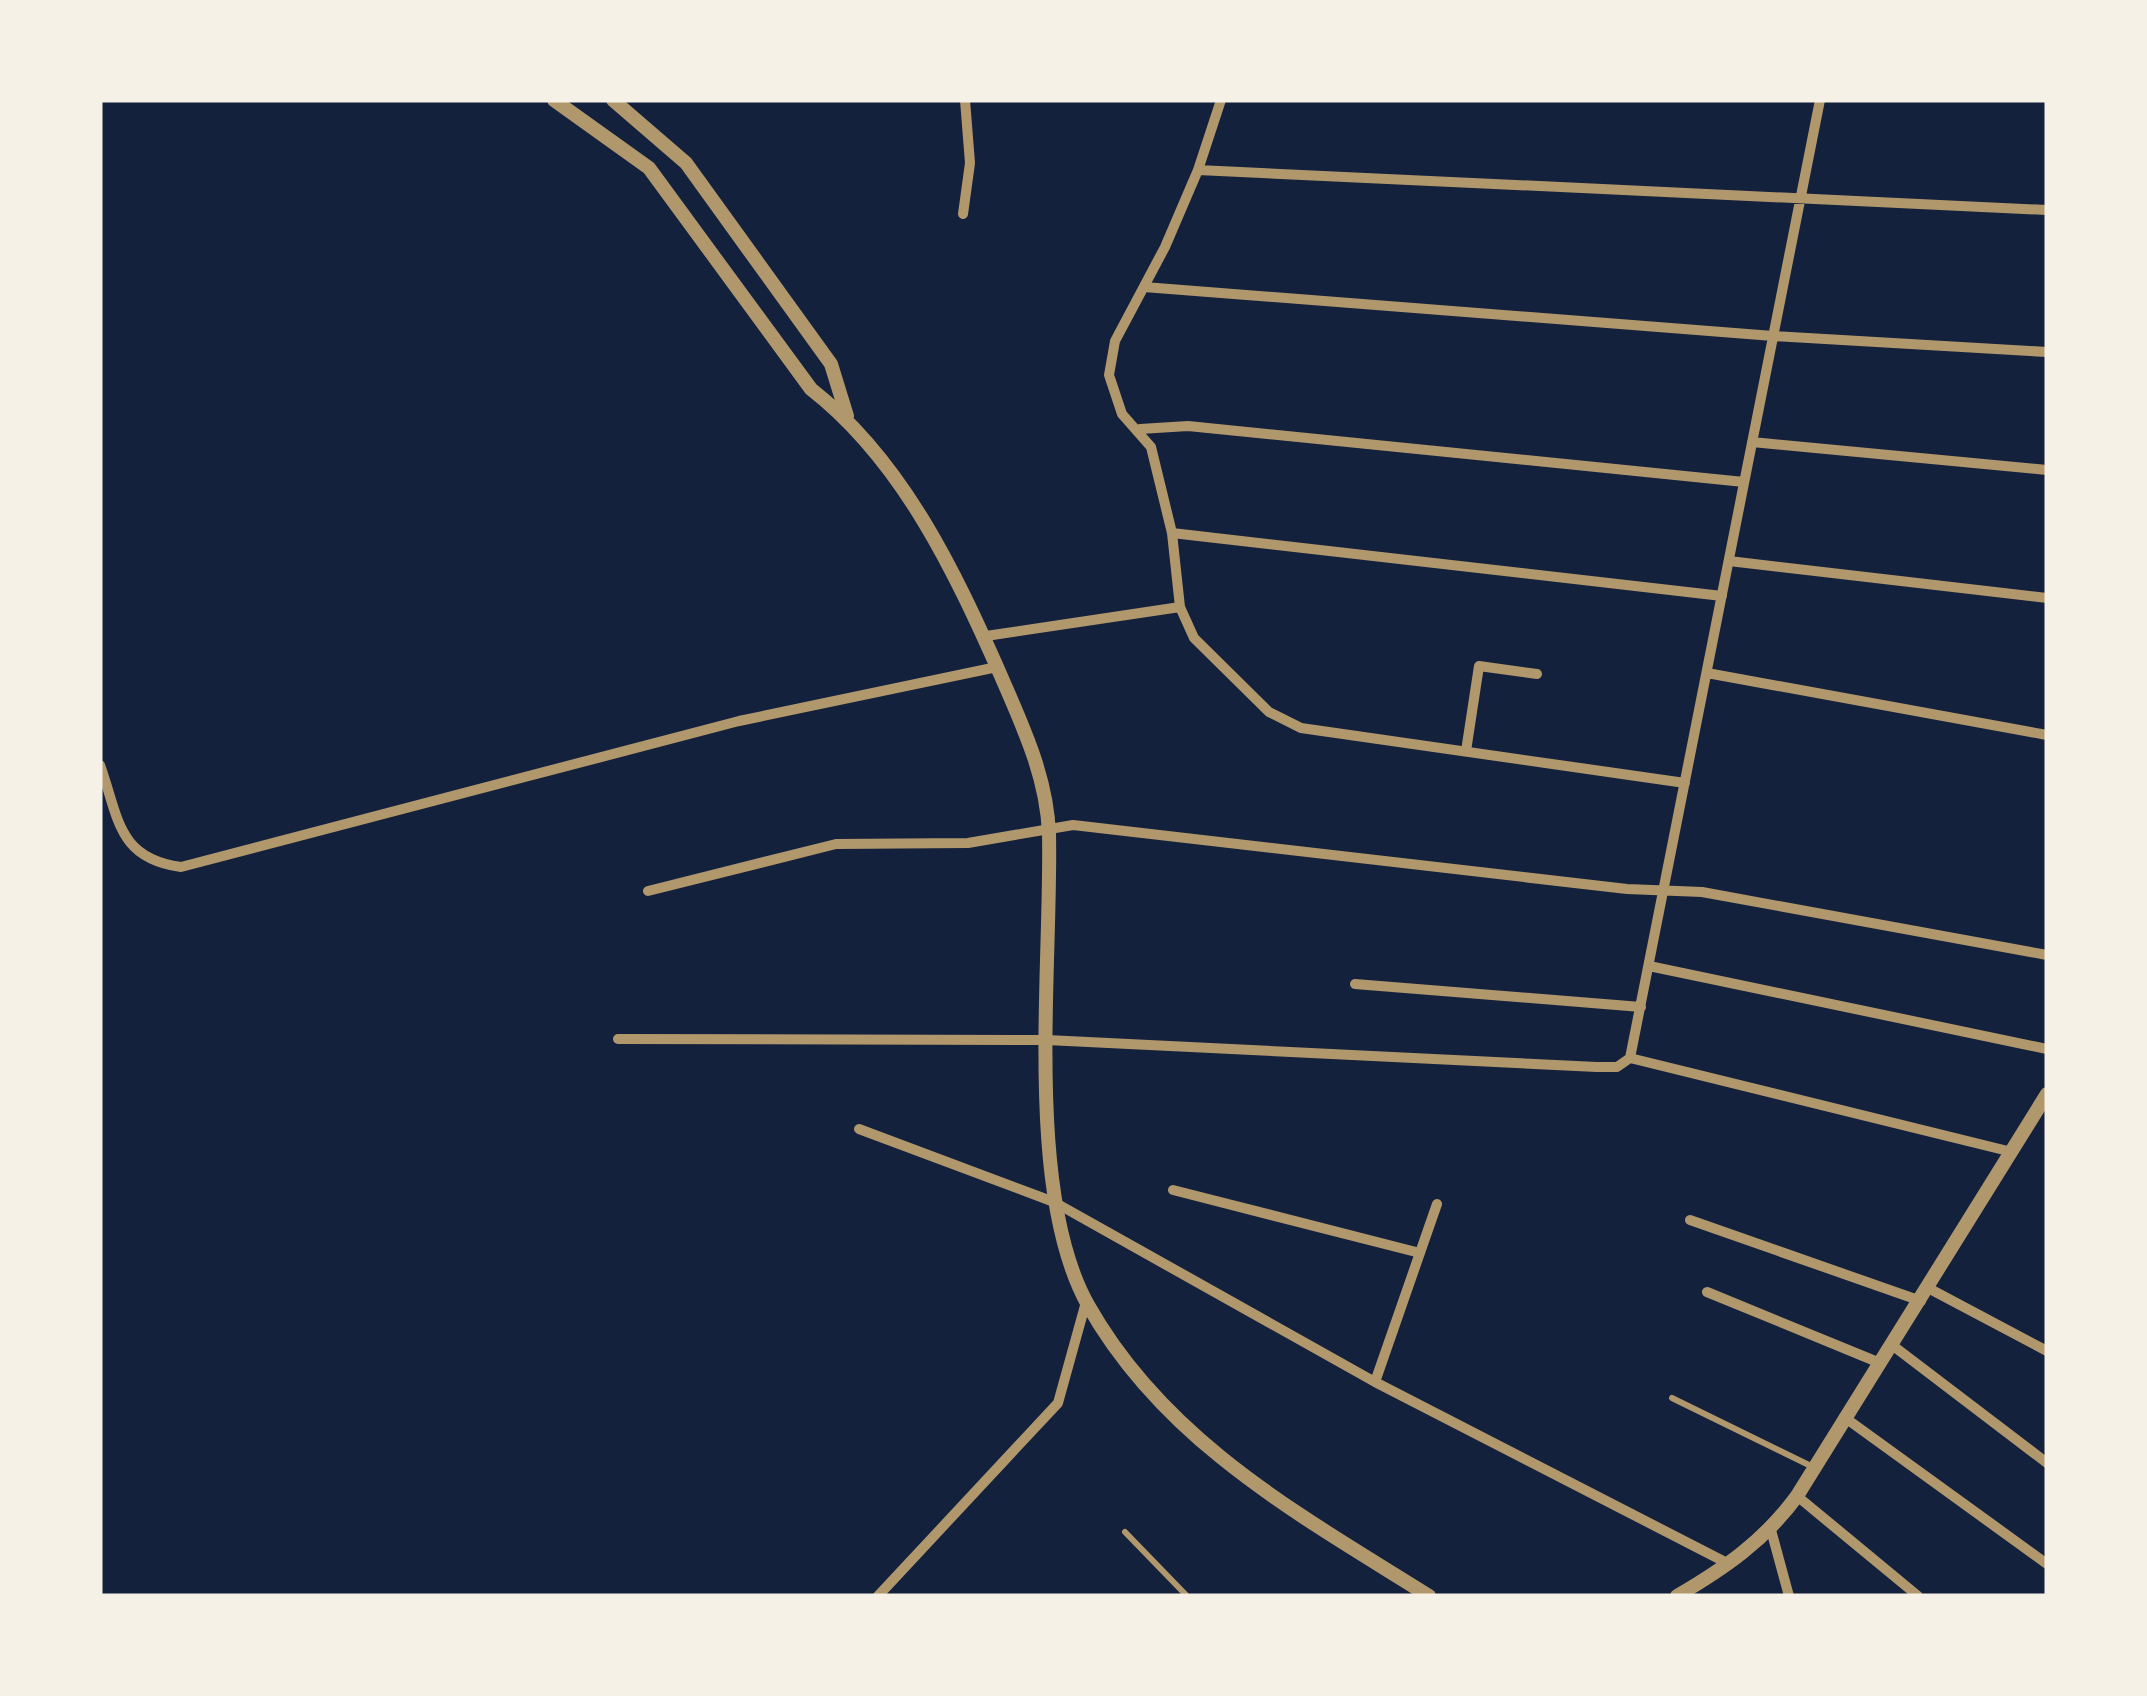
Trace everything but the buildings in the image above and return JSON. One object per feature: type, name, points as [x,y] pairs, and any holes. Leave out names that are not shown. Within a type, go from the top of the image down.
[{"type":"street","points":[[554,100],[649,168],[811,389],[847,417],[938,541],[986,636],[1034,753],[1049,830],[1047,1040],[1054,1202],[1065,1252],[1086,1302],[1132,1370],[1168,1414],[1230,1468],[1429,1596]]},
{"type":"street","points":[[613,100],[686,163],[831,364],[847,417]]},
{"type":"street","points":[[963,214],[970,163],[965,100]]},
{"type":"street","points":[[1221,100],[1198,170],[1115,340],[1110,376],[1122,414],[1140,429],[1151,447],[1172,534],[1180,607],[1206,654],[1284,721],[1301,728],[1685,783]]},
{"type":"street","points":[[618,1039],[1047,1040],[1598,1067],[1618,1067],[1630,1058],[1820,100]]},
{"type":"street","points":[[1198,170],[2047,210]]},
{"type":"street","points":[[1144,287],[1773,336],[2047,352]]},
{"type":"street","points":[[1140,429],[1188,426],[1744,482]]},
{"type":"street","points":[[1752,442],[2047,470]]},
{"type":"street","points":[[1172,534],[1722,596]]},
{"type":"street","points":[[1729,561],[2047,598]]},
{"type":"street","points":[[986,636],[1180,607]]},
{"type":"street","points":[[1466,752],[1479,666],[1537,674]]},
{"type":"street","points":[[100,765],[130,848],[156,864],[180,867],[739,721],[997,667]]},
{"type":"street","points":[[1706,672],[2047,735]]},
{"type":"street","points":[[648,891],[836,844],[968,844],[1073,825],[1702,892],[2047,955]]},
{"type":"street","points":[[1649,966],[2047,1050]]},
{"type":"street","points":[[1355,984],[1641,1007]]},
{"type":"street","points":[[1630,1058],[2012,1152]]},
{"type":"street","points":[[1678,1596],[1730,1565],[1772,1530],[1798,1496],[2045,1102]]},
{"type":"street","points":[[860,1129],[1054,1202],[1374,1382],[1730,1565]]},
{"type":"street","points":[[1173,1190],[1420,1253]]},
{"type":"street","points":[[1374,1382],[1437,1204]]},
{"type":"street","points":[[1690,1220],[1926,1296],[2047,1351]]},
{"type":"street","points":[[1707,1292],[1880,1363]]},
{"type":"street","points":[[878,1596],[1058,1403],[1086,1302]]},
{"type":"street","points":[[1892,1345],[2047,1463]]},
{"type":"street","points":[[1844,1417],[2047,1564]]},
{"type":"street","points":[[1798,1496],[1918,1596]]},
{"type":"street","points":[[1772,1530],[1790,1596]]},
{"type":"lane","points":[[1672,1398],[1814,1468]]},
{"type":"lane","points":[[1125,1532],[1186,1596]]}]
